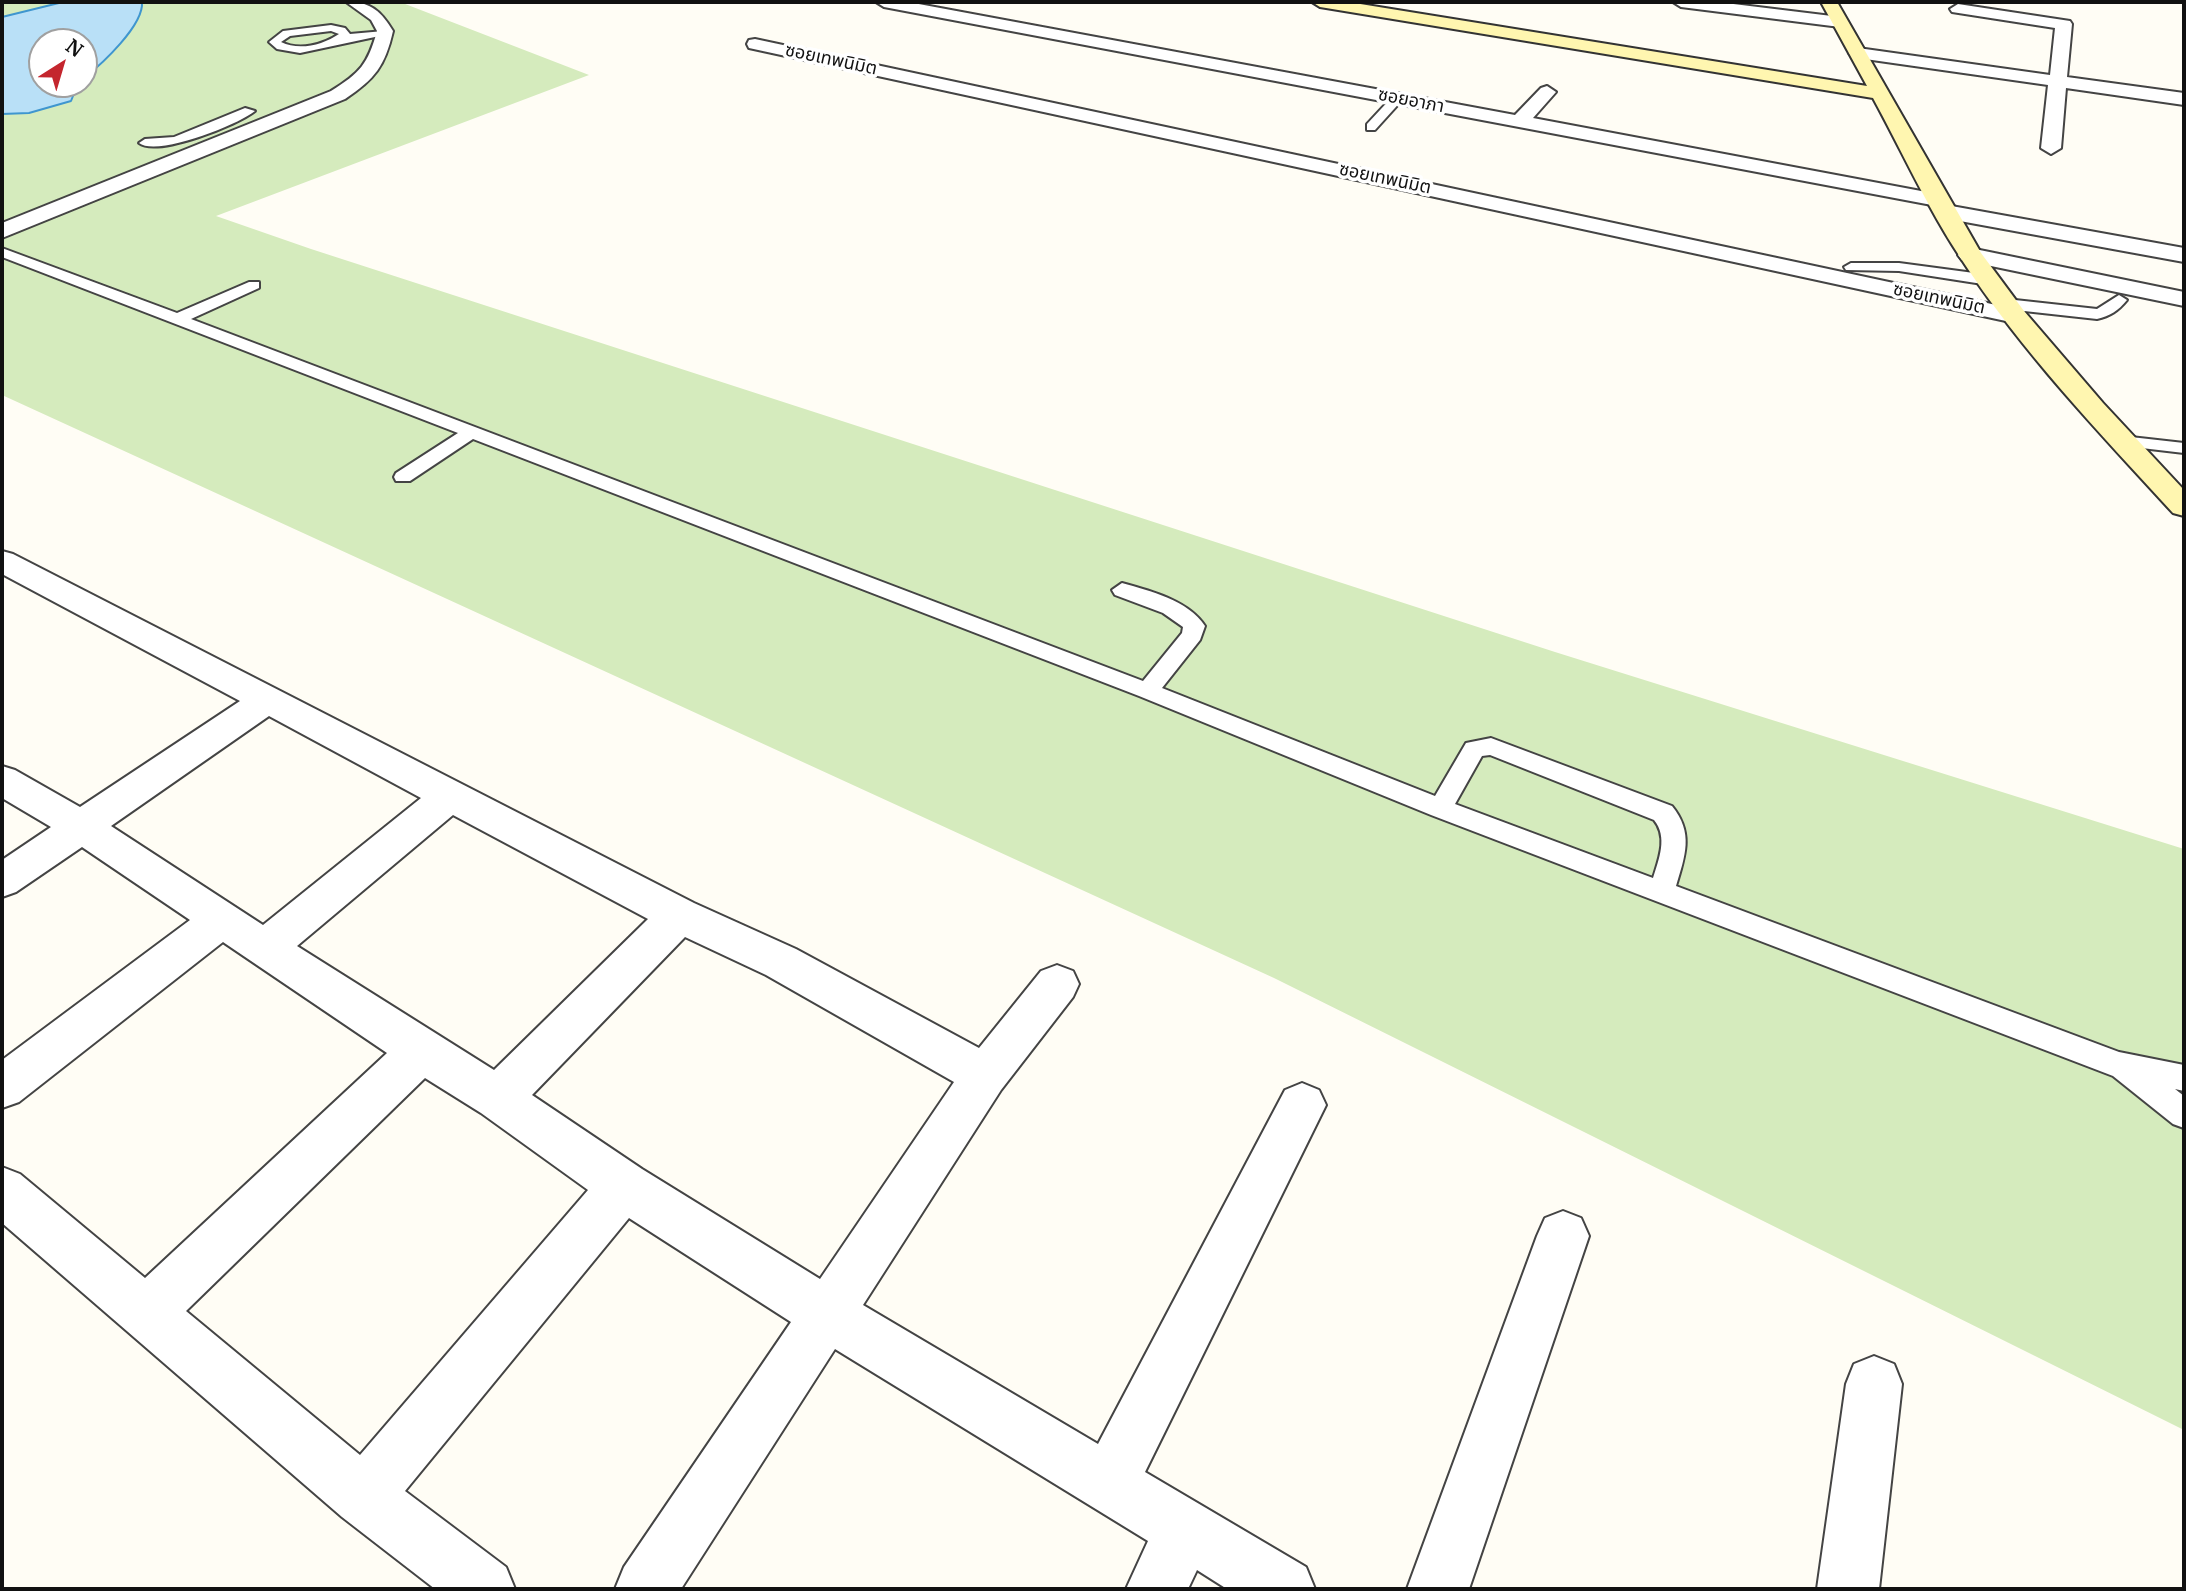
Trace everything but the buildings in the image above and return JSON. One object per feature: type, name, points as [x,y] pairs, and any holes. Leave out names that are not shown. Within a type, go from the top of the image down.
[{"type":"street","points":[[2,231],[285,118],[338,95],[360,81],[378,59],[382,29],[377,17],[355,2]]},
{"type":"street","name":"ซอยอาภา","points":[[884,2],[1520,121],[2184,256]]},
{"type":"street","points":[[1320,2],[1880,94]]},
{"type":"street","points":[[1681,2],[1773,20],[1842,26]]},
{"type":"street","points":[[1829,2],[1970,255],[2010,310],[2122,441],[2183,505]]},
{"type":"street","points":[[1958,9],[2065,21],[2055,54],[2059,80],[2051,148]]},
{"type":"street","name":"ซอยเทพนิมิต","points":[[755,44],[2010,310]]},
{"type":"street","points":[[1855,50],[2184,99]]},
{"type":"street","points":[[1520,121],[1547,92]]},
{"type":"street","points":[[2,236],[12,241],[2,251]]},
{"type":"street","points":[[1970,255],[2184,299]]},
{"type":"street","points":[[2,561],[679,915],[781,962],[985,1075]]},
{"type":"street","points":[[2,881],[268,699]]},
{"type":"street","points":[[2,780],[82,827],[421,1051],[498,1098],[624,1186],[826,1313],[1284,1589]]},
{"type":"street","points":[[265,948],[452,794]]},
{"type":"street","points":[[498,1098],[679,915]]},
{"type":"street","points":[[2,1087],[222,919]]},
{"type":"street","points":[[646,1589],[985,1075],[1057,984]]},
{"type":"street","points":[[145,1313],[223,1242],[421,1051]]},
{"type":"street","points":[[1109,1484],[1302,1105]]},
{"type":"street","points":[[363,1496],[624,1186]]},
{"type":"street","points":[[2,1191],[363,1496],[484,1589]]},
{"type":"street","points":[[1438,1589],[1563,1236]]},
{"type":"street","points":[[1848,1589],[1874,1384]]},
{"type":"street","points":[[1157,1589],[1184,1531]]},
{"type":"lane","points":[[342,34],[304,48],[278,46],[274,42],[301,30],[342,34],[382,29]]},
{"type":"lane","points":[[1371,127],[1398,98]]},
{"type":"lane","points":[[222,106],[285,118]]},
{"type":"lane","points":[[145,143],[176,141],[249,111]]},
{"type":"lane","points":[[2,251],[175,320],[1147,691],[1440,808],[1661,892],[2119,1065],[2184,1078]]},
{"type":"lane","points":[[1851,267],[1899,267],[1989,281]]},
{"type":"lane","points":[[175,320],[254,285]]},
{"type":"lane","points":[[2010,310],[2097,314],[2105,312],[2119,300]]},
{"type":"lane","points":[[403,477],[471,433]]},
{"type":"lane","points":[[2122,441],[2184,448]]},
{"type":"lane","points":[[1122,590],[1188,618],[1194,626],[1192,635],[1147,691]]},
{"type":"lane","points":[[1440,808],[1474,749],[1491,746],[1664,813],[1674,822],[1677,833],[1661,892]]},
{"type":"lane","points":[[2119,1065],[2184,1114]]},
{"type":"green space","points":[[2,2],[400,2],[589,75],[216,216],[1555,652],[2184,849],[2184,1430],[1274,978],[2,395]]},
{"type":"water","points":[[63,2],[142,2],[136,22],[111,54],[98,66],[98,28],[28,28],[28,98],[72,98],[71,101],[29,113],[2,114],[2,17]]}]
